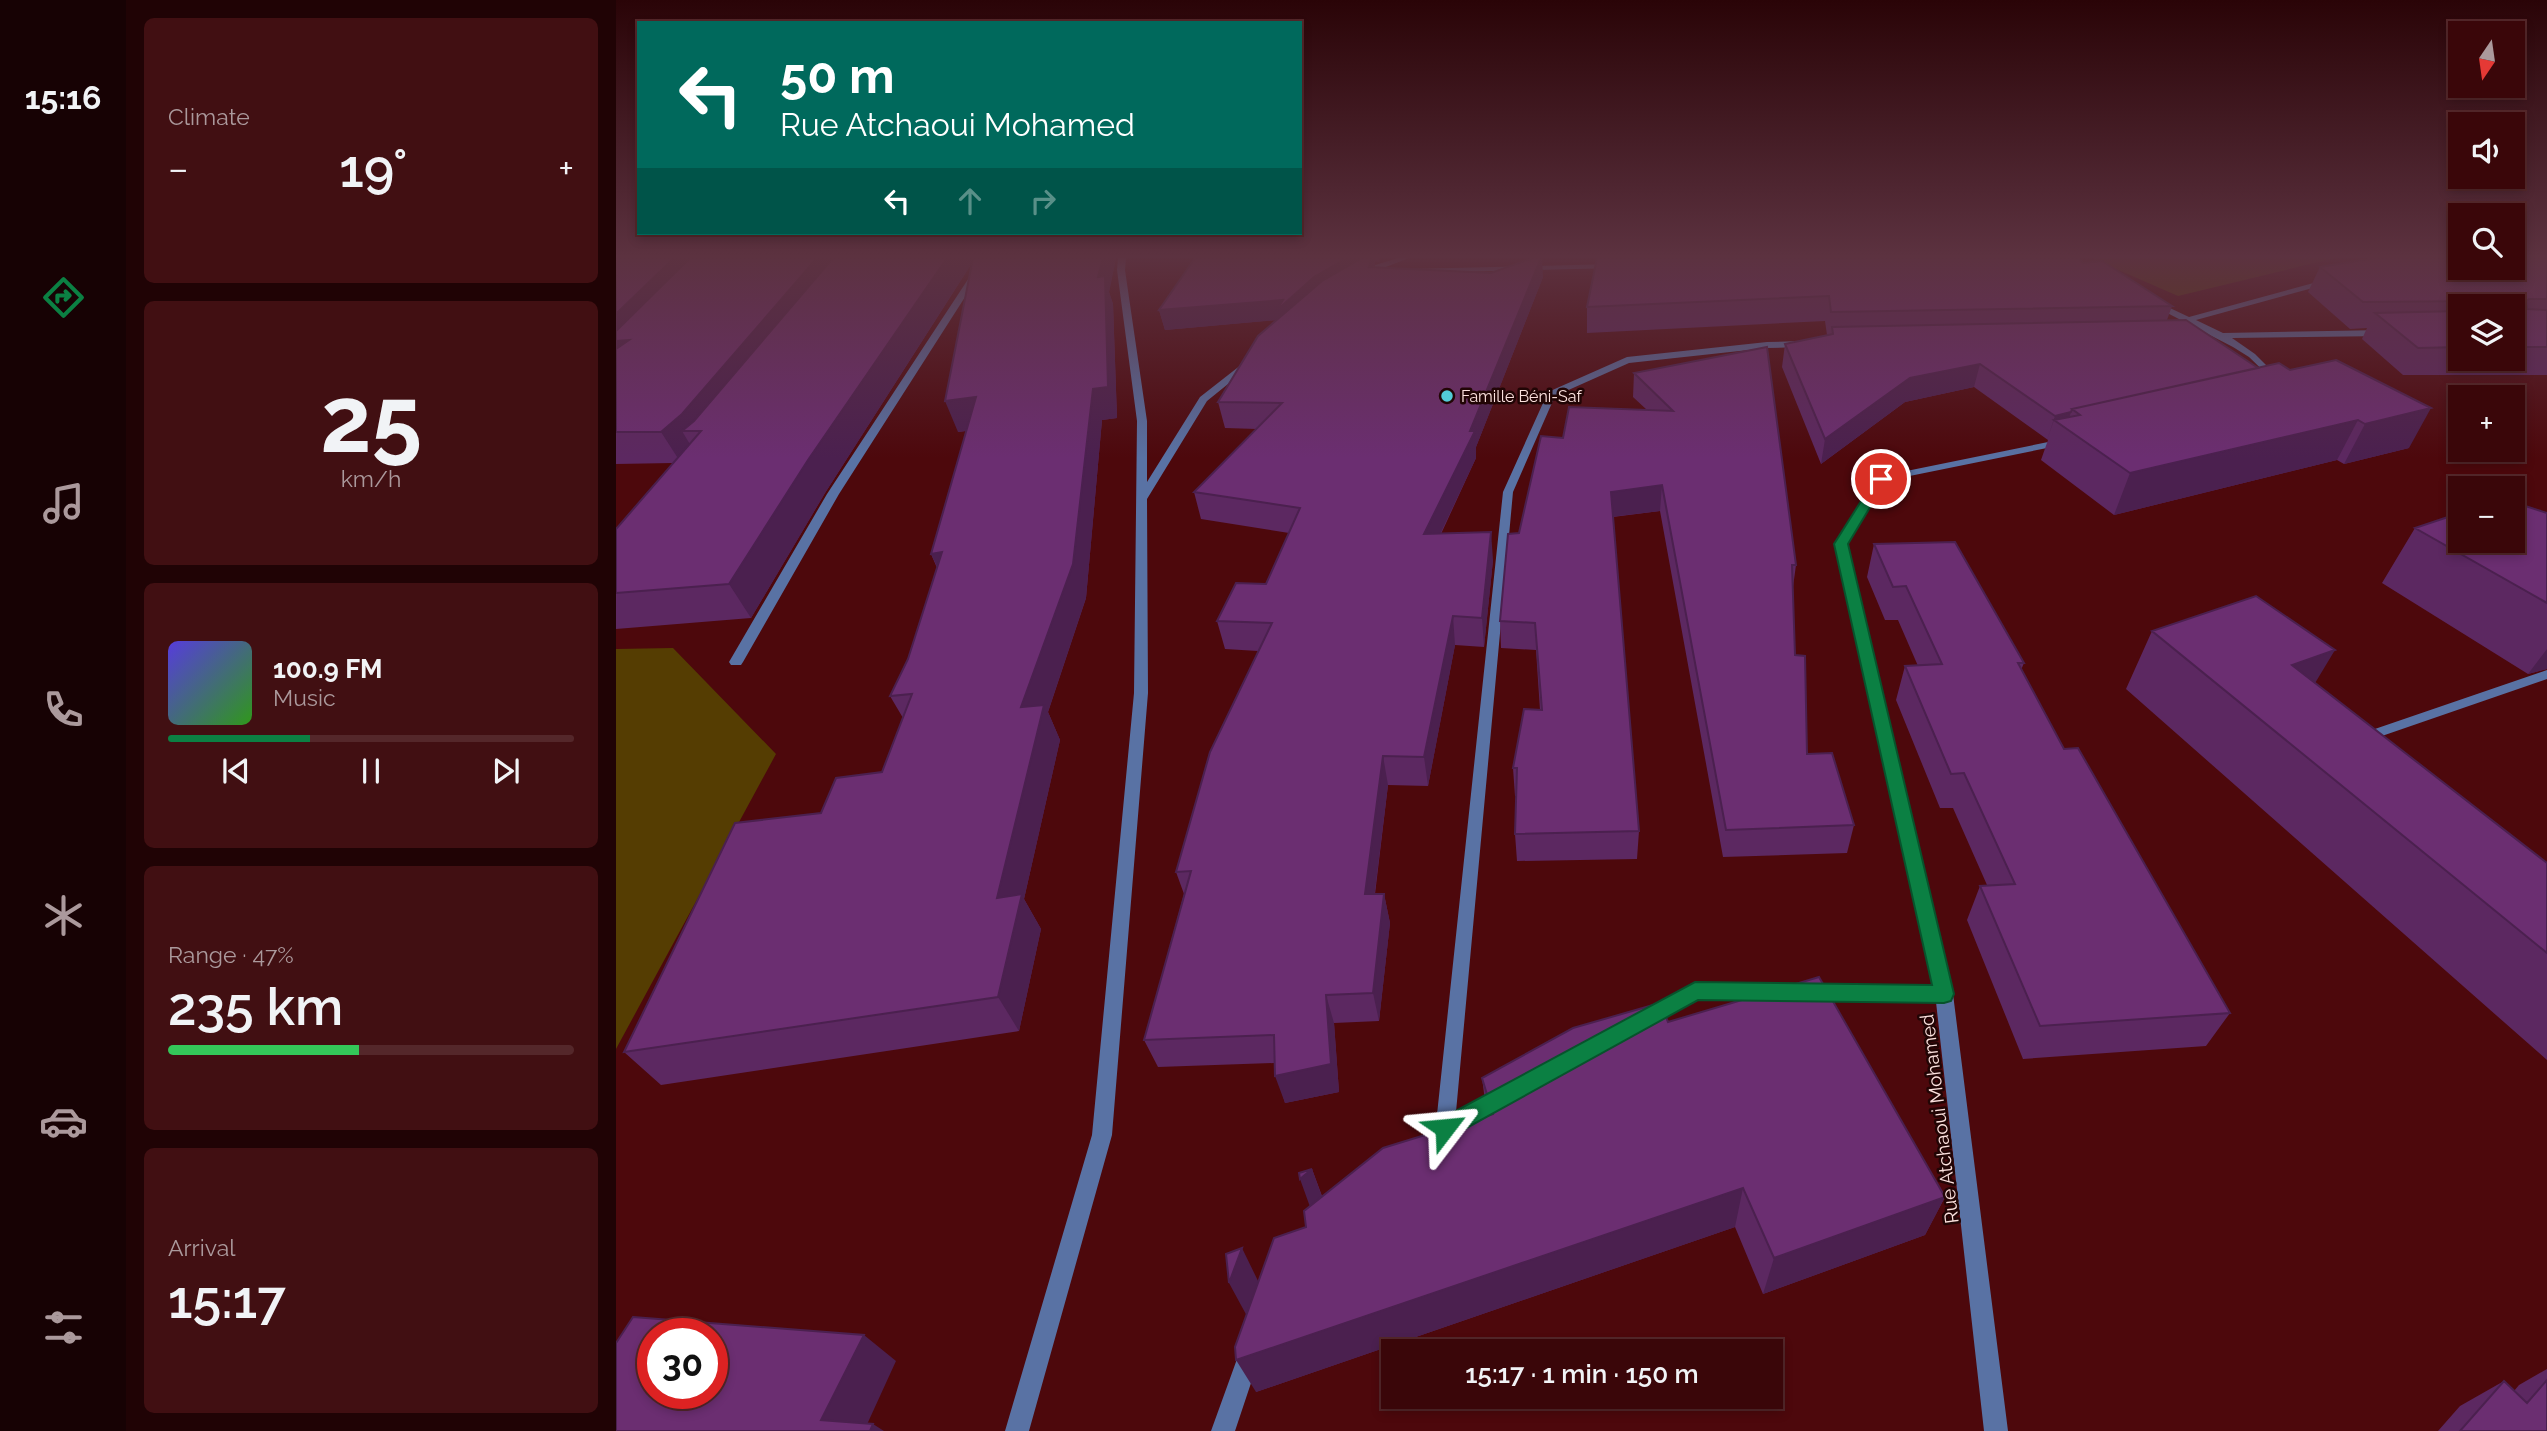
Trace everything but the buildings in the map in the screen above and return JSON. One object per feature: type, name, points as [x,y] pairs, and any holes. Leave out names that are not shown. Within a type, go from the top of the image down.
[{"type":"street","points":[[736,662],[833,495],[943,325]]},
{"type":"street","points":[[1017,1431],[1102,1135],[1141,693],[1142,421],[1129,325]]},
{"type":"street","points":[[2198,325],[2266,365],[2279,385],[2268,392]]},
{"type":"street","points":[[2196,337],[2394,333]]},
{"type":"street","points":[[1445,1128],[1508,492],[1551,394],[1627,360],[1767,345],[1821,344]]},
{"type":"street","points":[[1142,499],[1203,399],[1256,358]]},
{"type":"street","name":"Rue Atchaoui Mohamed","points":[[1996,1431],[1944,994],[1841,544],[1881,479],[2076,439]]},
{"type":"street","points":[[2374,734],[2547,674]]},
{"type":"street","points":[[1636,1024],[1695,991],[1944,994]]},
{"type":"street","points":[[1424,1145],[1445,1128],[1516,1089]]},
{"type":"street","points":[[1223,1431],[1255,1340]]},
{"type":"shaded area","points":[[673,648],[776,754],[616,1049],[616,649]]},
{"type":"place","name":"Famille Béni-Saf","points":[[1447,396]]},
{"type":"route","points":[[1445,1128],[1695,991],[1944,994],[1841,544],[1881,479]]}]
